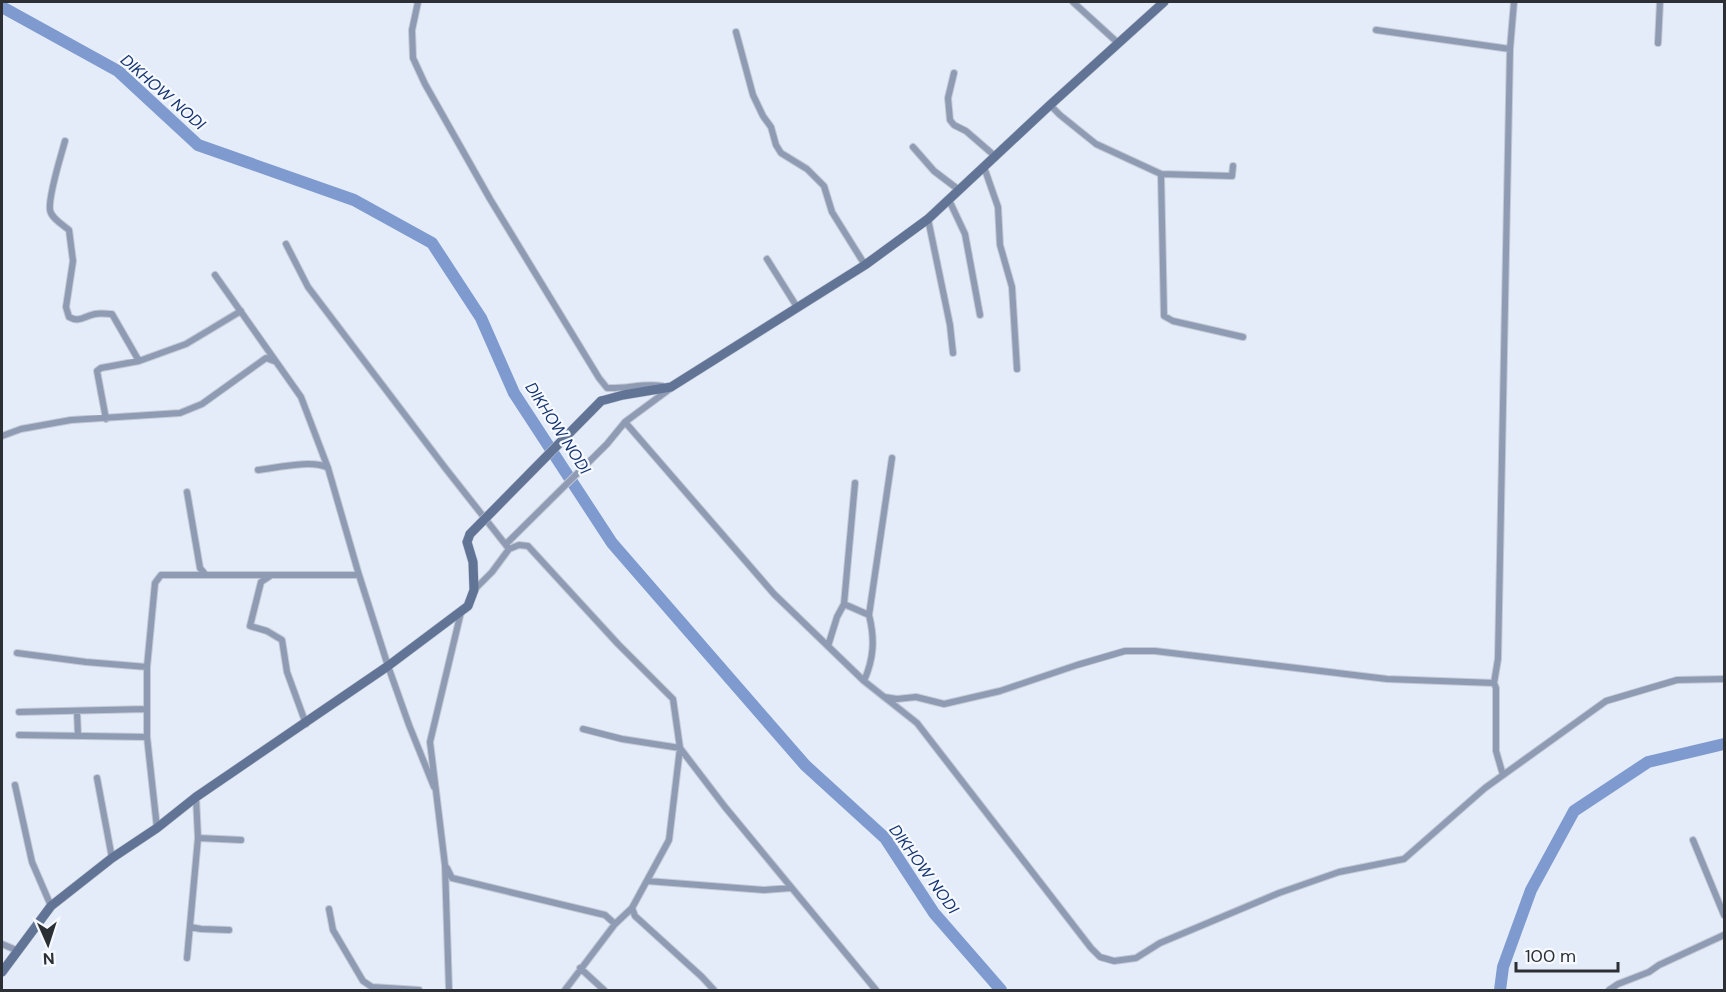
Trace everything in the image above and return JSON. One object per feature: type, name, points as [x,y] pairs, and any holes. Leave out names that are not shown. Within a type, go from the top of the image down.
[{"type":"main road","points":[[2,972],[16,950],[51,906],[112,858],[158,828],[196,797],[388,666],[468,606],[474,590],[473,562],[467,542],[470,534],[601,401],[671,387],[865,265],[928,219],[1164,2]]},
{"type":"street","points":[[418,2],[412,30],[413,58],[417,67],[490,199],[598,378],[607,388],[624,389],[648,384],[671,387]]},
{"type":"street","points":[[1073,2],[1118,43]]},
{"type":"street","points":[[1503,775],[1496,751],[1496,688],[1494,683],[1498,659],[1510,50],[1514,2]]},
{"type":"street","points":[[1658,43],[1660,2]]},
{"type":"street","points":[[1376,30],[1510,50]]},
{"type":"street","points":[[736,32],[753,95],[771,127],[776,146],[781,153],[807,169],[824,186],[832,212],[865,265]]},
{"type":"street","points":[[954,73],[948,98],[950,120],[996,156]]},
{"type":"street","points":[[1050,105],[1096,144],[1161,174],[1232,176],[1233,166]]},
{"type":"street","points":[[65,141],[55,179],[50,211],[69,230],[72,261],[66,307],[69,317],[82,320],[94,314],[112,314],[139,361]]},
{"type":"street","points":[[913,147],[934,171],[959,190]]},
{"type":"street","points":[[984,167],[998,207],[1000,245],[1012,287],[1017,369]]},
{"type":"street","points":[[1161,174],[1164,316],[1173,321],[1243,337]]},
{"type":"street","points":[[949,200],[965,234],[980,315]]},
{"type":"street","points":[[928,219],[950,325],[953,353]]},
{"type":"street","points":[[286,244],[308,286],[507,547]]},
{"type":"street","points":[[768,260],[797,307]]},
{"type":"street","points":[[215,275],[301,397],[328,468],[358,574],[388,666],[434,787]]},
{"type":"street","points":[[106,420],[97,371],[101,368],[139,361],[186,344],[241,310]]},
{"type":"street","points":[[2,436],[21,429],[71,420],[106,420],[180,413],[202,404],[266,358],[274,361]]},
{"type":"street","points":[[474,590],[492,572],[512,538],[607,444],[626,422],[671,387]]},
{"type":"street","points":[[626,422],[774,594],[864,681],[917,723],[1091,948],[1100,957],[1114,961],[1136,958],[1160,943],[1289,889],[1339,872],[1404,859],[1485,788],[1606,701],[1677,680],[1725,679]]},
{"type":"street","points":[[864,681],[871,666],[874,634],[869,615],[892,458]]},
{"type":"street","points":[[258,470],[311,464],[321,464],[328,468]]},
{"type":"street","points":[[828,646],[837,617],[844,604],[855,483]]},
{"type":"street","points":[[187,492],[200,568],[205,574]]},
{"type":"street","points":[[507,547],[528,546],[673,699],[680,748],[669,840],[632,909],[615,924],[565,990]]},
{"type":"street","points":[[158,828],[147,737],[147,667],[155,583],[161,575],[358,574]]},
{"type":"street","points":[[271,576],[261,582],[250,626],[267,631],[282,640],[287,672],[306,724]]},
{"type":"street","points":[[844,604],[869,615]]},
{"type":"street","points":[[449,990],[445,865],[430,742],[462,611]]},
{"type":"street","points":[[883,697],[897,699],[916,697],[944,704],[1000,691],[1125,651],[1155,651],[1387,679],[1494,683]]},
{"type":"street","points":[[17,653],[147,667]]},
{"type":"street","points":[[19,712],[147,709]]},
{"type":"street","points":[[77,711],[78,736]]},
{"type":"street","points":[[583,729],[622,739],[680,748],[725,807],[876,990]]},
{"type":"street","points":[[20,735],[147,737]]},
{"type":"street","points":[[97,778],[112,858]]},
{"type":"street","points":[[15,785],[32,862],[51,906]]},
{"type":"street","points":[[187,958],[198,838],[196,797]]},
{"type":"street","points":[[198,838],[241,840]]},
{"type":"street","points":[[1693,840],[1725,915]]},
{"type":"street","points":[[445,865],[452,878],[605,915],[615,924]]},
{"type":"street","points":[[647,881],[764,890],[791,888]]},
{"type":"street","points":[[329,909],[333,930],[363,981],[372,987],[419,990]]},
{"type":"street","points":[[632,909],[636,916],[714,990]]},
{"type":"street","points":[[190,927],[229,930]]},
{"type":"street","points":[[1609,990],[1725,935]]},
{"type":"street","points":[[2,944],[16,950]]},
{"type":"street","points":[[580,968],[604,990]]},
{"type":"waterway","name":"DIKHOW NODI","points":[[2,7],[118,71],[198,145],[354,200],[432,243],[481,318],[514,393],[612,543],[805,765],[885,838],[934,913],[1001,990]]},
{"type":"waterway","name":"DIKHOW NODI","points":[[1500,990],[1503,967],[1531,890],[1574,811],[1648,762],[1724,744]]}]
